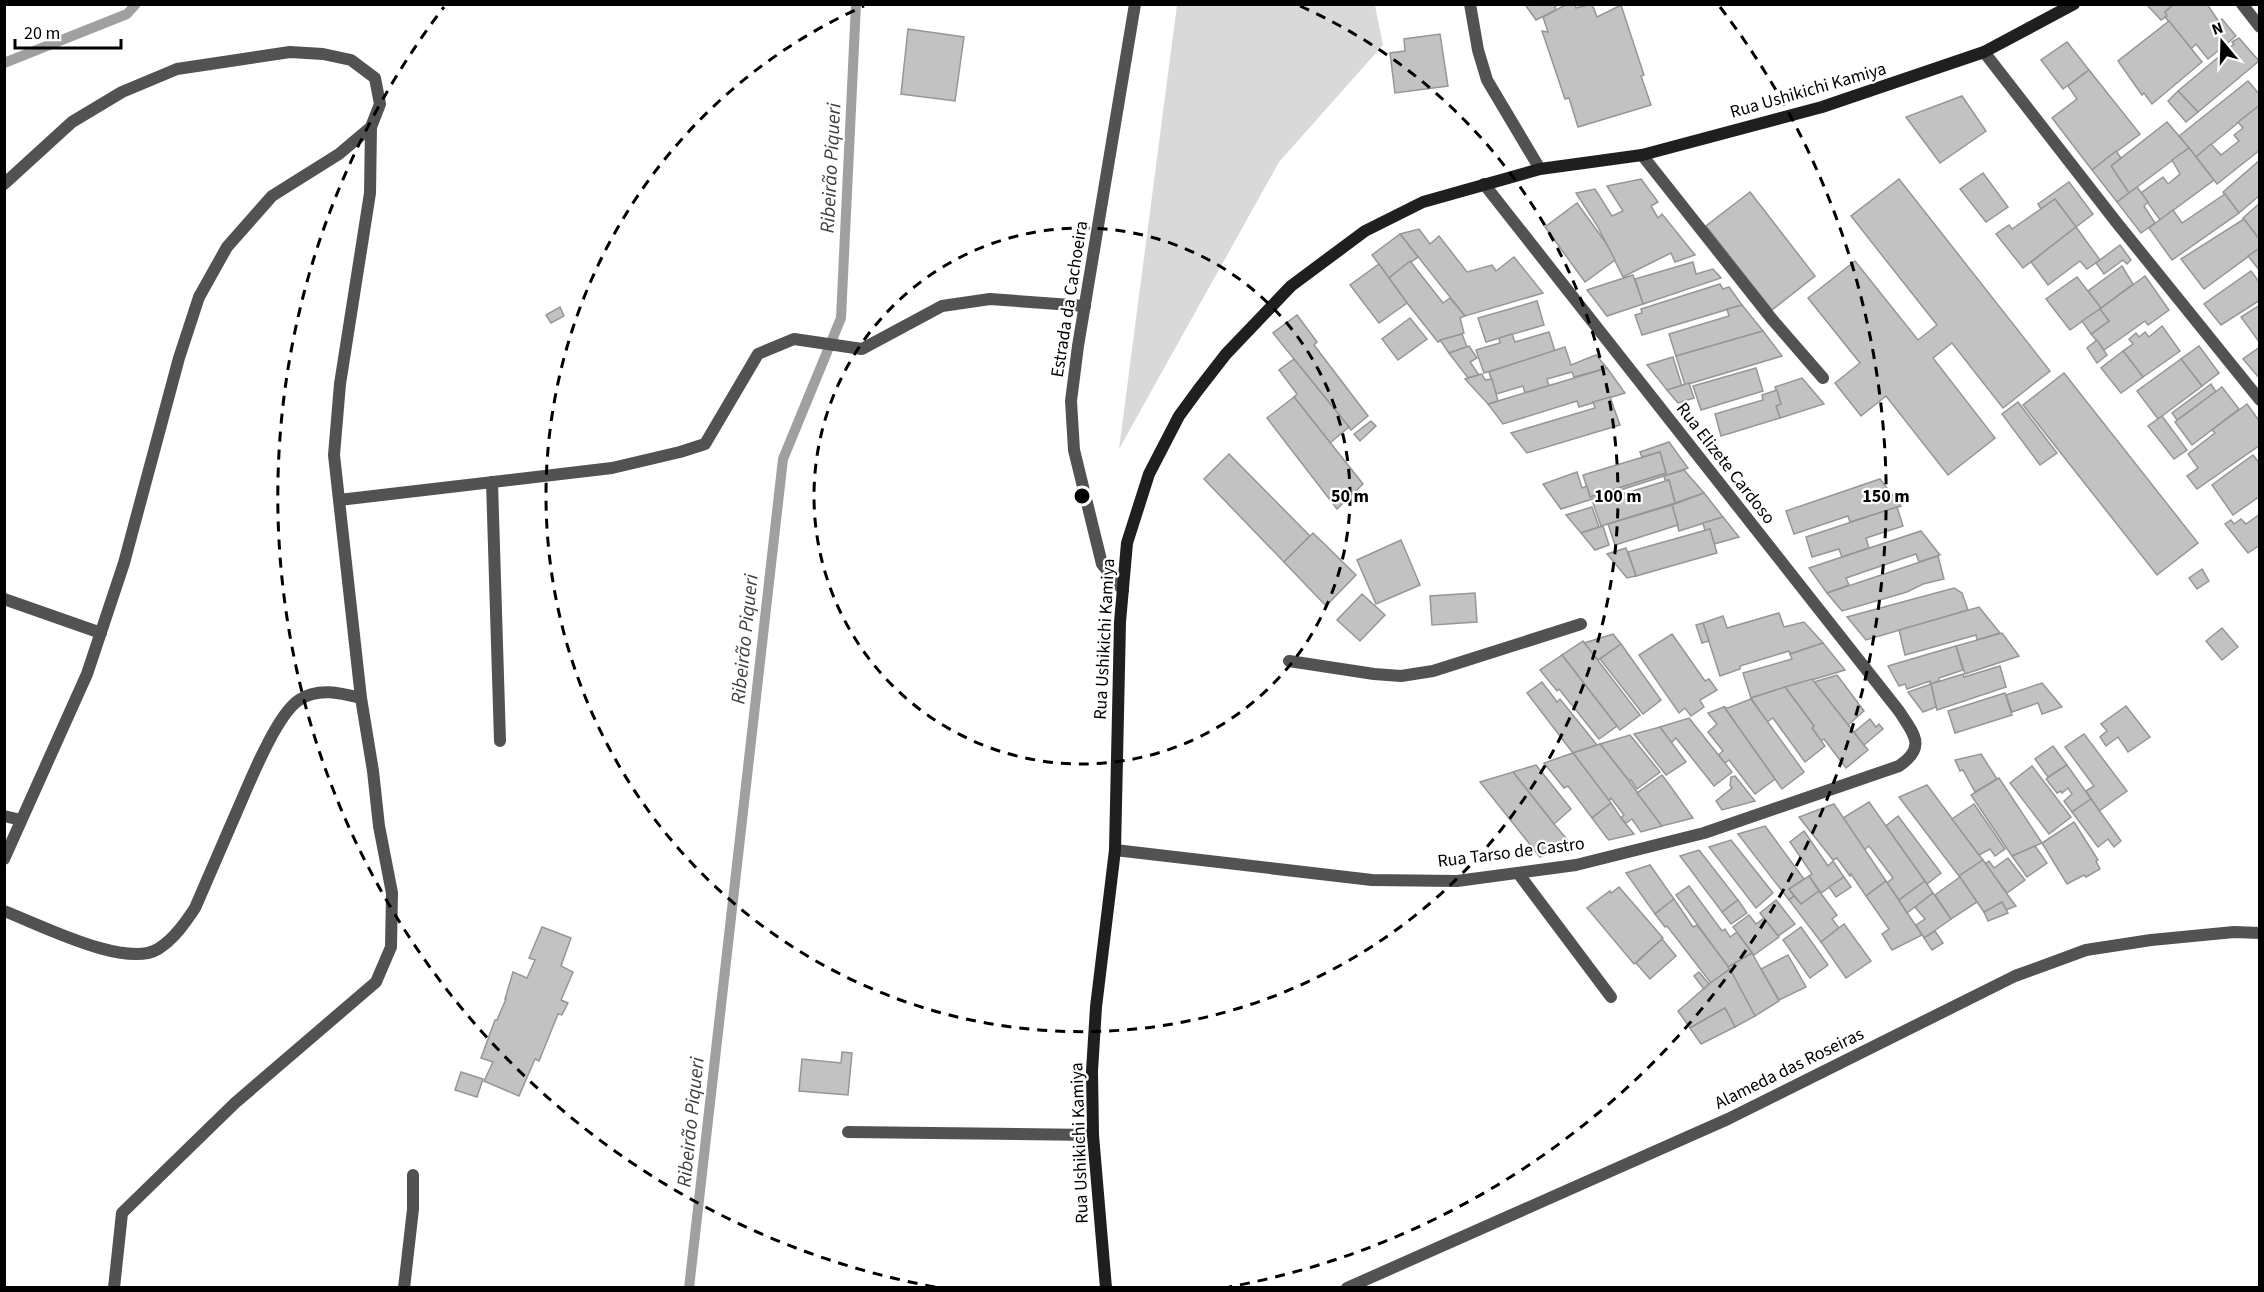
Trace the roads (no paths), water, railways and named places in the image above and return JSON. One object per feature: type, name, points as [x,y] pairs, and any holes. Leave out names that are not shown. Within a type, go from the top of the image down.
[{"type":"main road","name":"Rua Ushikichi Kamiya","points":[[1106,1287],[1093,1135],[1092,1071],[1096,1007],[1115,850],[1120,622],[1127,543],[1149,474],[1179,416],[1226,354],[1292,286],[1365,231],[1423,202],[1540,169],[1642,155],[1822,107],[1984,52],[2074,4]]},
{"type":"street","name":"Estrada da Cachoeira","points":[[1123,590],[1101,564],[1074,450],[1071,401],[1135,4]]},
{"type":"street","points":[[1470,4],[1478,50],[1487,80],[1540,169]]},
{"type":"street","points":[[2242,4],[2259,27]]},
{"type":"street","points":[[4,184],[72,122],[122,92],[177,69],[290,52],[323,54],[351,60],[375,78],[381,104],[371,127],[370,193],[339,396],[334,455],[362,698],[379,826],[392,893],[391,947],[376,982],[235,1103],[123,1213],[114,1287]]},
{"type":"street","points":[[1984,52],[2259,400]]},
{"type":"street","points":[[4,859],[87,674],[124,563],[179,358],[199,297],[227,247],[272,196],[339,154],[371,127]]},
{"type":"street","points":[[1642,155],[1771,318],[1823,378]]},
{"type":"street","name":"Rua Elizete Cardoso","points":[[1484,184],[1899,711],[1912,731],[1916,748],[1911,758],[1899,766]]},
{"type":"street","points":[[339,500],[612,468],[705,444],[758,354],[794,339],[862,349],[942,306],[990,298],[1085,306]]},
{"type":"street","points":[[492,482],[500,741]]},
{"type":"street","points":[[4,599],[101,633]]},
{"type":"street","points":[[1289,661],[1401,676],[1433,671],[1581,624]]},
{"type":"street","points":[[4,911],[106,951],[139,956],[157,950],[181,930],[195,908],[264,750],[288,712],[299,700],[314,694],[333,691],[362,698]]},
{"type":"street","name":"Rua Tarso de Castro","points":[[1115,850],[1372,879],[1457,881],[1576,865],[1704,833],[1899,766]]},
{"type":"street","points":[[4,816],[21,820]]},
{"type":"street","points":[[1518,873],[1611,997]]},
{"type":"street","name":"Alameda das Roseiras","points":[[1347,1287],[1728,1119],[2015,976],[2086,950],[2151,940],[2234,932],[2259,933]]},
{"type":"street","points":[[848,1132],[1093,1135]]},
{"type":"street","points":[[404,1287],[413,1209],[413,1175]]},
{"type":"waterway","points":[[4,63],[127,14],[136,4]]},
{"type":"waterway","name":"Ribeirão Piqueri","points":[[689,1288],[783,459],[841,318],[856,4]]}]
